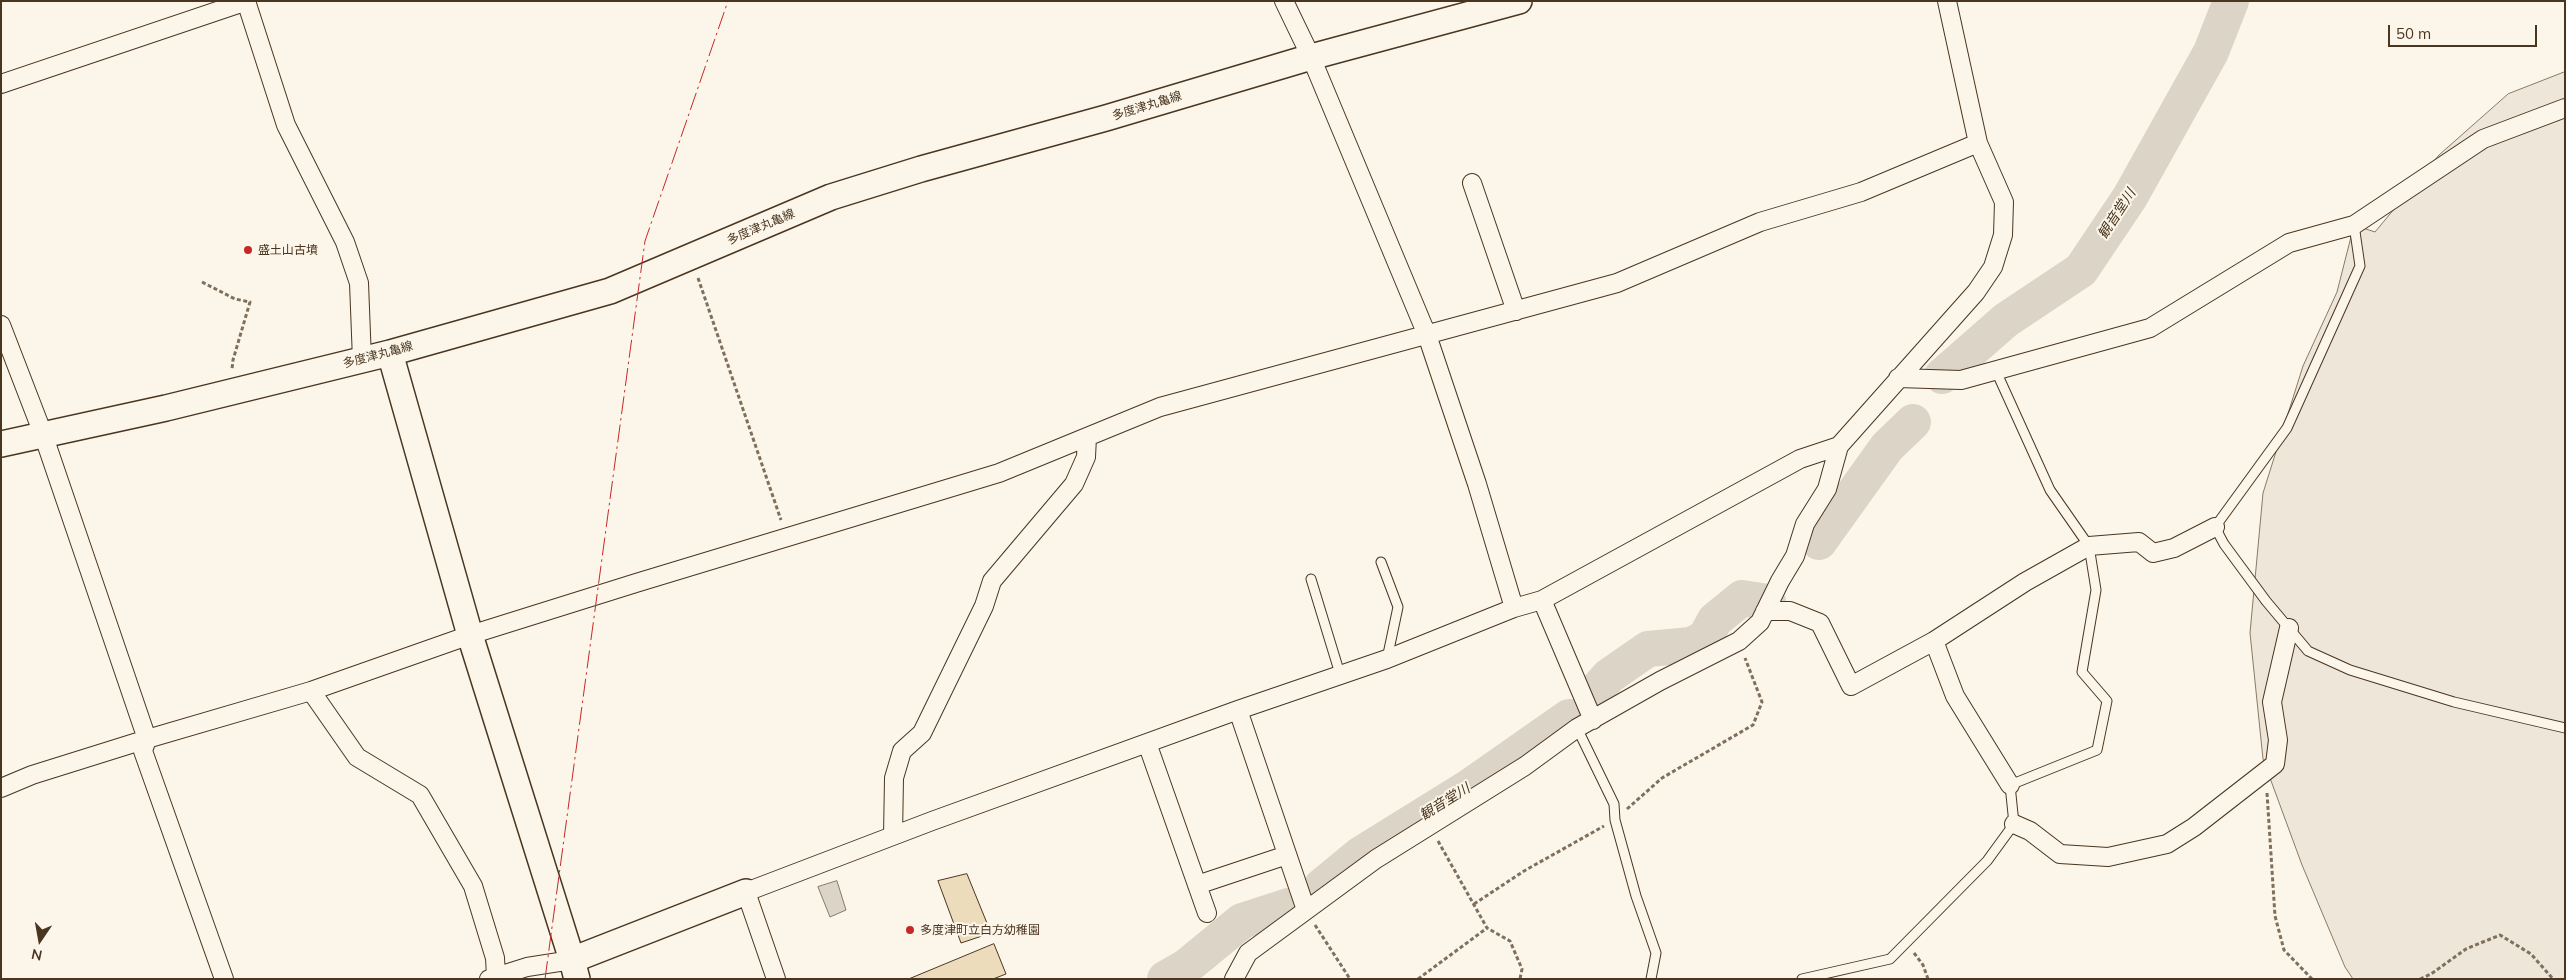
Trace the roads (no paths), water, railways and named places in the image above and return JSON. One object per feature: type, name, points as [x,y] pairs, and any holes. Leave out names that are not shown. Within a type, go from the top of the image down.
[{"type":"main road","name":"多度津丸亀線","points":[[1,444],[231,392],[390,353],[610,291],[831,197],[921,169],[1106,118],[1312,57],[1519,1]]},
{"type":"main road","points":[[390,353],[470,635],[574,969],[746,892]]},
{"type":"street","points":[[1,84],[246,1],[286,125],[348,250],[358,283],[362,360]]},
{"type":"street","points":[[1284,1],[1312,57],[1427,336],[1477,484],[1514,608]]},
{"type":"street","points":[[1234,979],[1248,953],[1376,859],[1525,766],[1576,728],[1660,681],[1739,642],[1760,622],[1795,556],[1805,524],[1827,489],[1839,446],[1976,292],[1993,267],[2003,235],[2004,202],[1978,143],[1947,1]]},
{"type":"street","points":[[1898,378],[1961,380],[2150,328],[2289,243],[2354,225],[2483,140],[2565,108]]},
{"type":"street","points":[[1,788],[32,775],[147,739],[312,691],[470,635],[999,473],[1160,407],[1385,344],[1427,336],[1617,283],[1760,222],[1861,192],[1978,143]]},
{"type":"street","points":[[1472,183],[1516,311]]},
{"type":"street","points":[[1,325],[43,434],[147,739],[143,751],[224,979]]},
{"type":"street","points":[[893,836],[894,778],[902,751],[922,732],[984,606],[992,581],[1074,484],[1086,457],[1087,437]]},
{"type":"street","points":[[776,979],[746,892],[1146,743],[1386,659],[1514,608],[1542,600],[1800,459],[1839,446]]},
{"type":"street","points":[[1765,611],[1790,611],[1820,623],[1851,686],[1934,641],[2025,582],[2089,546],[2139,542],[2153,553],[2174,548],[2215,527]]},
{"type":"street","points":[[1542,600],[1592,720]]},
{"type":"street","points":[[2014,824],[2030,831],[2060,854],[2108,857],[2167,844],[2194,827],[2275,764],[2278,740],[2272,702],[2289,628]]},
{"type":"street","points":[[1934,641],[1955,696],[2010,785]]},
{"type":"street","points":[[312,691],[357,757],[420,796],[473,886],[495,958],[492,978],[528,967],[574,969]]},
{"type":"street","points":[[1238,710],[1306,910]]},
{"type":"street","points":[[1146,743],[1207,913]]},
{"type":"street","points":[[1197,885],[1287,855]]},
{"type":"lane","points":[[2354,225],[2360,266],[2287,428],[2215,527],[2224,544],[2308,652],[2350,670],[2454,702],[2565,728]]},
{"type":"lane","points":[[1802,979],[1890,959],[1987,861],[2014,824],[2010,785],[2096,750],[2107,701],[2082,672],[2096,590],[2089,546],[2050,490],[1996,371]]},
{"type":"lane","points":[[1381,562],[1398,607],[1386,659]]},
{"type":"lane","points":[[1311,579],[1340,674]]},
{"type":"lane","points":[[1576,728],[1614,804],[1615,820],[1636,896],[1656,953],[1651,979]]},
{"type":"waterway","name":"観音堂川","points":[[1942,376],[2006,320],[2081,270],[2130,197],[2211,52],[2231,1]]},
{"type":"waterway","name":"観音堂川","points":[[1819,542],[1887,447],[1913,422]]},
{"type":"waterway","name":"観音堂川","points":[[1594,693],[1609,676],[1648,649],[1691,645],[1705,638],[1715,620],[1742,598],[1768,602]]},
{"type":"waterway","name":"観音堂川","points":[[1321,887],[1361,854],[1469,787],[1569,717]]},
{"type":"waterway","name":"観音堂川","points":[[1165,979],[1186,967],[1242,921],[1288,906]]},
{"type":"place","name":"盛土山古墳","points":[[248,250]]},
{"type":"place","name":"多度津町立白方幼稚園","points":[[910,930]]}]
